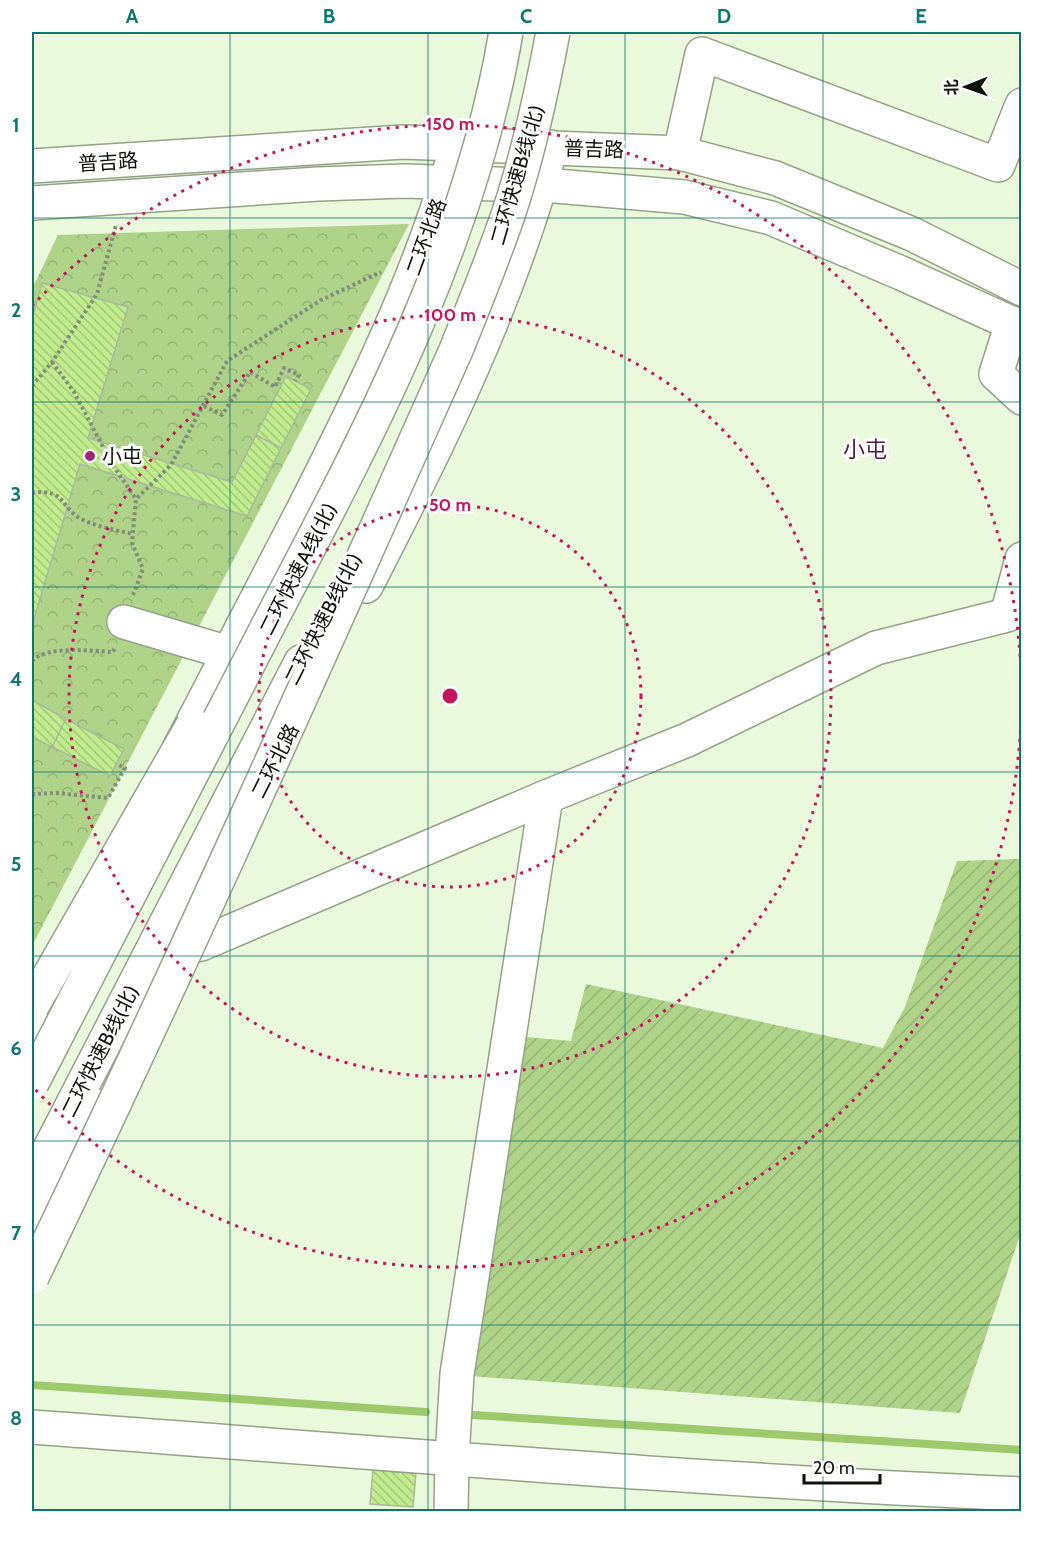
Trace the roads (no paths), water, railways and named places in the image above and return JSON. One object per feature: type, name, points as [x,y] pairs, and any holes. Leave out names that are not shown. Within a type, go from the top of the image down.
[{"type":"main road","name":"二环快速A线(北)","points":[[32,1083],[392,381],[434,284],[467,193],[492,107],[506,32]]},
{"type":"main road","name":"二环快速B线(北)","points":[[32,1183],[377,516],[433,400],[476,301],[510,208],[536,117],[553,32]]},
{"type":"main road","points":[[680,153],[702,54],[998,165],[1022,105]]},
{"type":"main road","name":"普吉路","points":[[32,166],[404,142],[680,153],[775,178],[912,234],[1022,289]]},
{"type":"main road","name":"二环北路","points":[[32,1034],[321,475],[371,371],[412,275],[458,144]]},
{"type":"main road","name":"二环北路","points":[[32,1232],[377,565],[449,420],[497,310],[532,215],[551,147]]},
{"type":"main road","name":"普吉路","points":[[32,203],[318,184],[405,181],[541,186],[684,197],[771,218],[901,273],[1017,326]]},
{"type":"main road","points":[[1017,326],[996,374],[1022,398]]},
{"type":"main road","points":[[32,1006],[392,381]]},
{"type":"main road","points":[[32,1277],[218,880],[433,400]]},
{"type":"main road","points":[[178,948],[201,944],[546,796],[687,740],[876,648],[1007,615],[1022,558]]},
{"type":"main road","points":[[124,622],[229,653]]},
{"type":"main road","points":[[451,1512],[458,1374],[546,796]]},
{"type":"main road","points":[[32,1427],[452,1460],[1022,1494]]},
{"type":"waterway","points":[[32,1385],[426,1412]]},
{"type":"waterway","points":[[473,1415],[1022,1450]]},
{"type":"place","name":"小屯","points":[[90,456]]},
{"type":"district","name":"小屯","points":[[865,449]]}]
